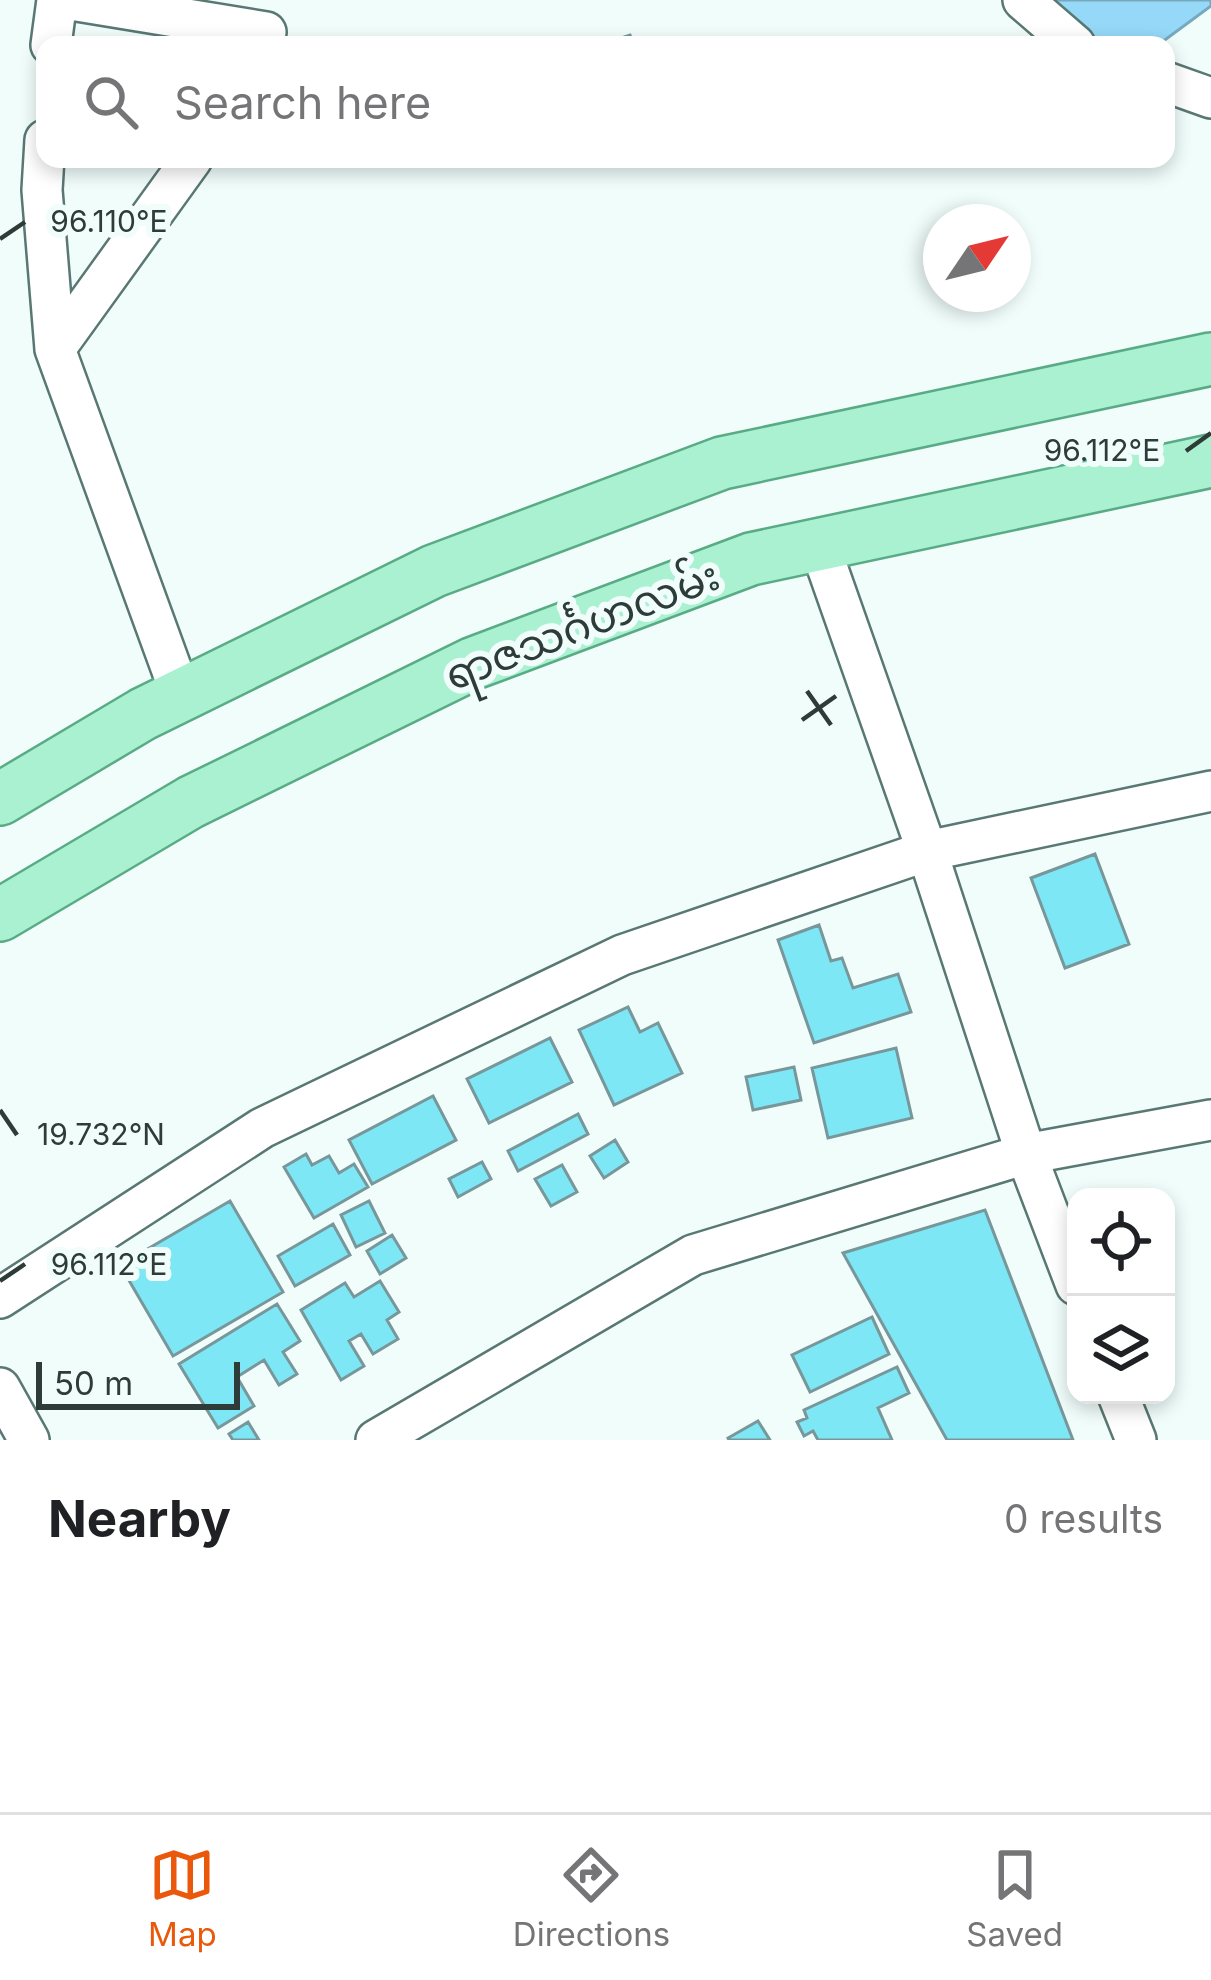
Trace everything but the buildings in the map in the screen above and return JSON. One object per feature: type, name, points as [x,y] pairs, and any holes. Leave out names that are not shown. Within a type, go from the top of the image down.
[{"type":"main road","points":[[0,799],[182,695],[434,571],[722,463],[1211,358]]},
{"type":"main road","name":"ရာဇသင်္ဂဟလမ်း","points":[[0,915],[191,802],[474,663],[751,559],[1211,461]]},
{"type":"street","points":[[52,36],[57,0]]},
{"type":"street","points":[[71,0],[267,26]]},
{"type":"street","points":[[1023,0],[1065,36]]},
{"type":"street","points":[[1175,85],[1211,98]]},
{"type":"street","points":[[43,168],[55,349],[182,695]]},
{"type":"street","points":[[55,349],[186,168]]},
{"type":"street","points":[[818,544],[927,851],[1025,1154],[1067,1262]]},
{"type":"street","points":[[0,1298],[262,1128],[622,955],[927,851],[1211,791]]},
{"type":"street","points":[[376,1440],[693,1256],[1025,1154],[1211,1120]]},
{"type":"street","points":[[0,1388],[29,1440]]},
{"type":"street","points":[[1122,1404],[1136,1440]]},
{"type":"water","points":[[1052,0],[1211,0],[1211,6],[1170,36],[1092,36]]}]
